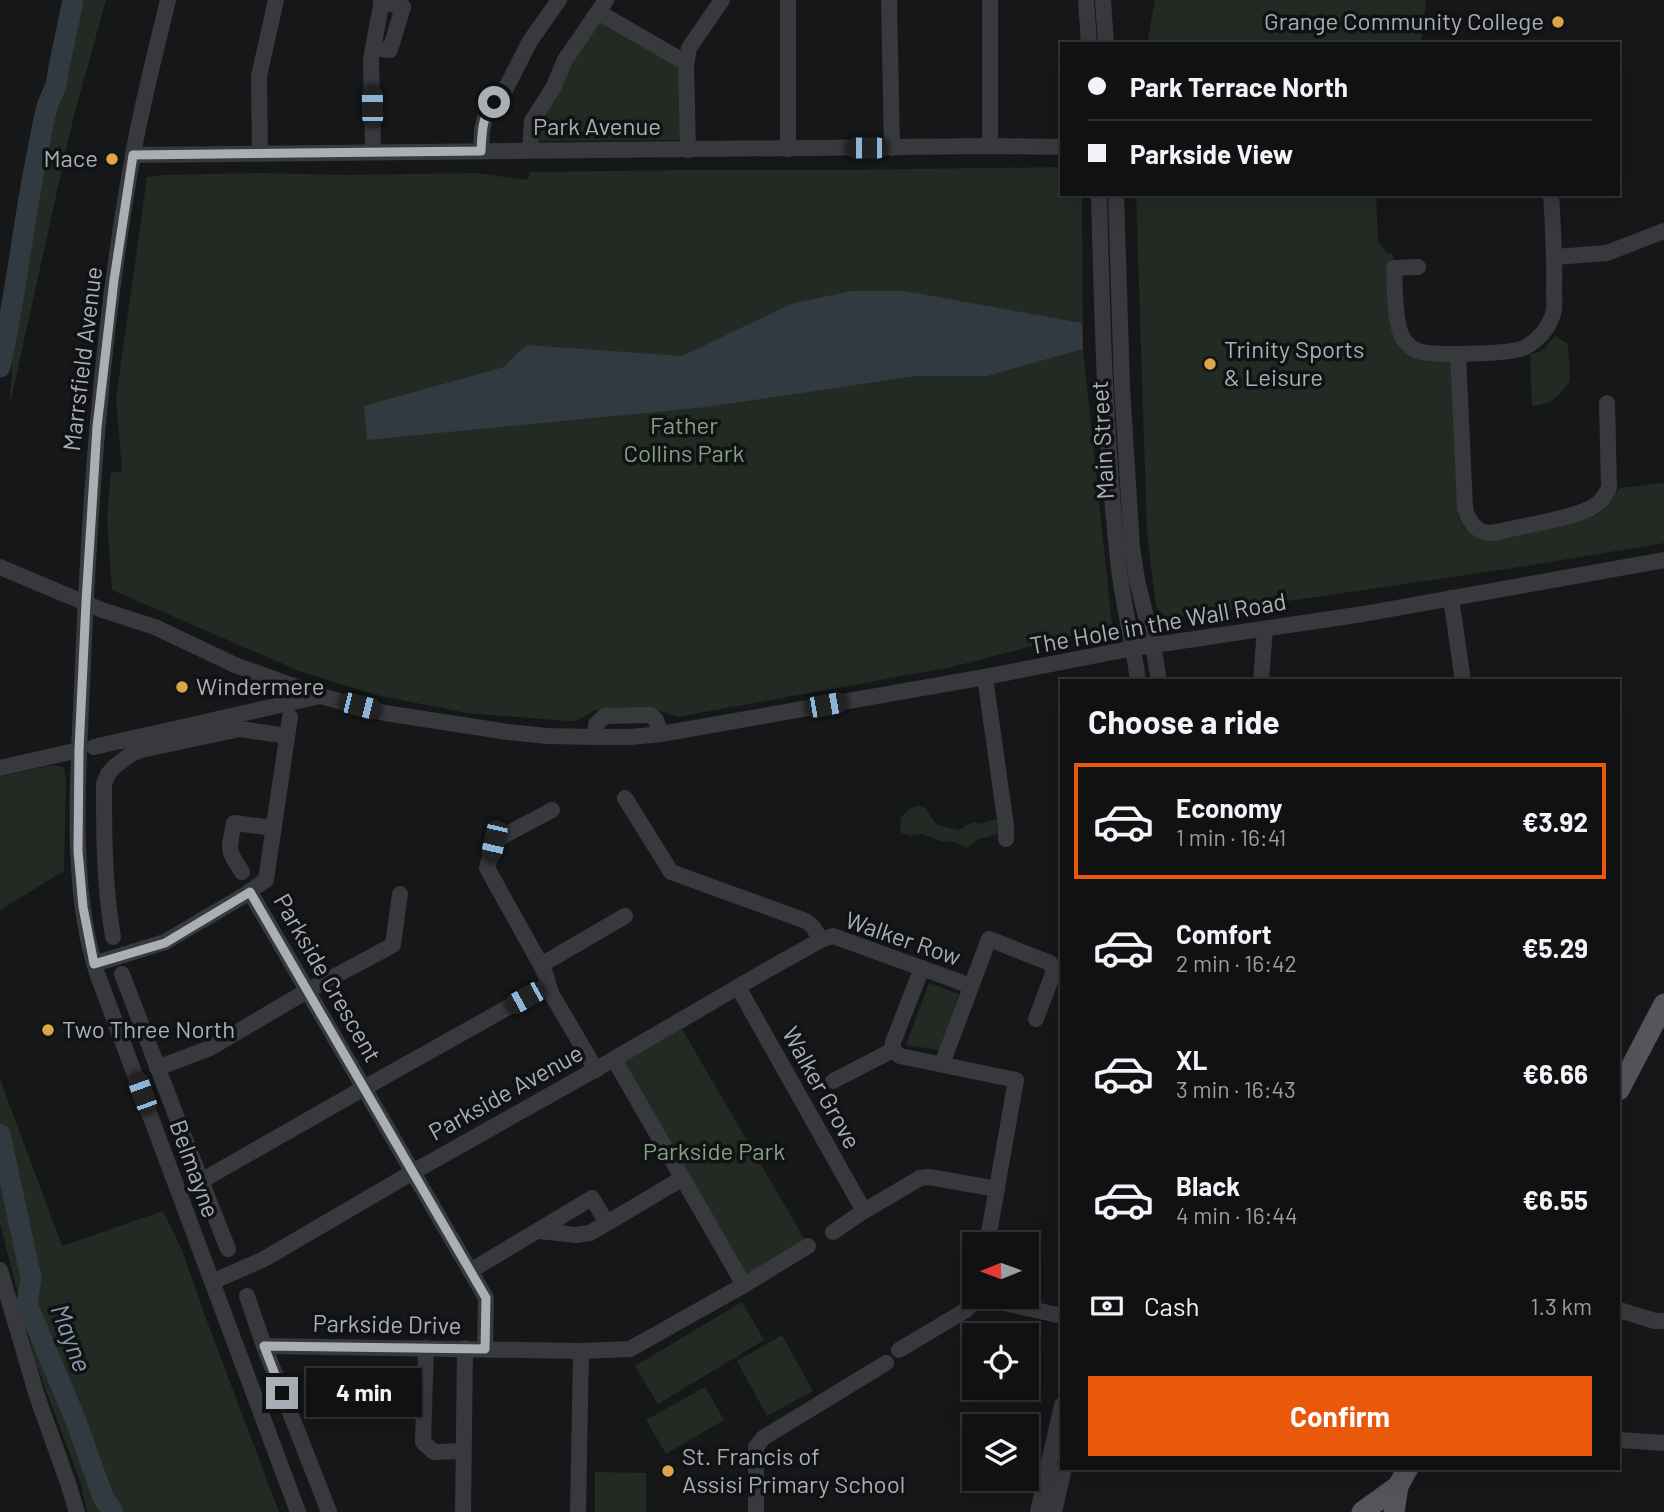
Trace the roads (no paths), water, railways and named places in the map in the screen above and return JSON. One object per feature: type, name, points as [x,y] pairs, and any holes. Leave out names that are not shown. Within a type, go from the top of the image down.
[{"type":"main road","points":[[1620,1088],[1664,1004]]},
{"type":"main road","points":[[1362,1512],[1403,1477]]},
{"type":"main road","points":[[1394,1512],[1403,1477]]},
{"type":"street","name":"Marrsfield Avenue","points":[[98,755],[86,602],[97,427],[114,280],[133,155],[168,0]]},
{"type":"street","points":[[260,154],[259,76],[276,0]]},
{"type":"street","points":[[481,151],[487,110],[505,90],[530,41],[559,0]]},
{"type":"street","points":[[688,150],[689,48],[722,0]]},
{"type":"street","points":[[788,0],[788,149]]},
{"type":"street","points":[[889,0],[892,148]]},
{"type":"street","points":[[990,0],[990,146]]},
{"type":"street","points":[[1086,0],[1089,42]]},
{"type":"street","points":[[1103,0],[1106,42]]},
{"type":"street","points":[[373,152],[373,48],[390,50],[403,7],[381,1]]},
{"type":"street","points":[[530,150],[532,121],[549,95],[565,60],[602,6],[681,60],[687,60]]},
{"type":"street","name":"Park Avenue","points":[[133,155],[1060,147]]},
{"type":"street","name":"Main Street","points":[[1099,196],[1103,338],[1118,563],[1138,679]]},
{"type":"street","name":"Main Street","points":[[1116,196],[1122,387],[1131,536],[1137,580],[1159,679]]},
{"type":"street","points":[[1418,267],[1394,268],[1398,330],[1409,346],[1419,352],[1458,354],[1523,348],[1537,339],[1554,314],[1555,257],[1551,196]]},
{"type":"street","points":[[1555,257],[1607,253],[1663,234]]},
{"type":"street","points":[[1458,354],[1465,508],[1468,520],[1479,530],[1490,533],[1580,513],[1593,508],[1603,499],[1609,488],[1607,403]]},
{"type":"street","name":"The Hole in the Wall Road","points":[[0,567],[102,610],[155,627],[235,665],[321,696],[385,713],[508,732],[631,737],[985,677],[1134,648],[1363,614],[1664,560]]},
{"type":"street","points":[[1451,598],[1463,679]]},
{"type":"street","points":[[1261,679],[1265,629]]},
{"type":"street","points":[[985,677],[1006,839]]},
{"type":"street","points":[[98,755],[321,696]]},
{"type":"street","name":"Parkside Crescent","points":[[290,717],[266,880],[247,894],[307,991],[486,1298],[485,1349]]},
{"type":"street","points":[[0,768],[98,755],[131,754],[240,729],[287,736]]},
{"type":"street","points":[[98,755],[108,774],[104,784],[105,884],[113,937]]},
{"type":"street","name":"Belmayne","points":[[98,755],[78,851],[83,907],[94,964],[298,1512]]},
{"type":"street","points":[[625,797],[671,873],[806,921],[821,940]]},
{"type":"street","points":[[552,810],[494,841],[487,868],[541,965],[551,993],[596,1070]]},
{"type":"street","points":[[242,872],[229,850],[234,823],[274,828]]},
{"type":"street","points":[[94,964],[165,943],[247,894]]},
{"type":"street","points":[[157,1068],[209,1048],[393,945],[400,894]]},
{"type":"street","points":[[541,965],[625,916]]},
{"type":"street","name":"Walker Row","points":[[821,940],[833,936],[971,986]]},
{"type":"street","points":[[942,1065],[989,939],[1050,963],[1054,971],[1036,1018]]},
{"type":"street","name":"Parkside Avenue","points":[[212,1282],[264,1259],[413,1171],[596,1070],[821,940]]},
{"type":"street","points":[[922,968],[893,1042],[893,1050],[900,1056],[1016,1080],[989,1232]]},
{"type":"street","points":[[122,974],[228,1249]]},
{"type":"street","points":[[201,1181],[548,985]]},
{"type":"street","name":"Walker Grove","points":[[738,986],[864,1211]]},
{"type":"street","points":[[833,1081],[893,1050]]},
{"type":"street","points":[[614,1059],[744,1285]]},
{"type":"street","points":[[832,1231],[920,1178],[929,1177],[997,1189]]},
{"type":"street","points":[[540,1231],[576,1235],[590,1233],[683,1178]]},
{"type":"street","points":[[470,1271],[593,1198],[607,1223]]},
{"type":"street","name":"Parkside Drive","points":[[264,1346],[629,1349],[808,1246]]},
{"type":"street","points":[[0,1270],[6,1310],[77,1512]]},
{"type":"street","points":[[247,1296],[329,1512]]},
{"type":"street","points":[[899,1350],[966,1309]]},
{"type":"street","points":[[1031,1309],[1060,1316]]},
{"type":"street","points":[[1620,1310],[1655,1321],[1664,1321]]},
{"type":"street","points":[[426,1348],[423,1442],[434,1451],[463,1451]]},
{"type":"street","points":[[463,1512],[466,1348]]},
{"type":"street","points":[[578,1512],[581,1350]]},
{"type":"street","points":[[756,1512],[756,1447],[763,1438],[886,1363]]},
{"type":"street","points":[[1038,1512],[1060,1414]]},
{"type":"street","points":[[1620,1440],[1664,1443]]},
{"type":"street","points":[[1054,1512],[1064,1470]]},
{"type":"waterway","name":"Mayne","points":[[0,367],[42,129],[57,82],[73,0]]},
{"type":"waterway","name":"Mayne","points":[[0,1134],[31,1278],[27,1304],[76,1421],[103,1497],[113,1512]]},
{"type":"place","name":"Grange Community College","points":[[1558,22]]},
{"type":"place","name":"Mace","points":[[112,159]]},
{"type":"place","name":"Trinity Sports & Leisure","points":[[1210,364]]},
{"type":"place","name":"Windermere","points":[[182,687]]},
{"type":"place","name":"Two Three North","points":[[48,1030]]},
{"type":"place","name":"St. Francis of Assisi Primary School","points":[[668,1471]]},
{"type":"park label","name":"Father Collins Park","points":[[684,440]]},
{"type":"park label","name":"Parkside Park","points":[[714,1152]]}]
